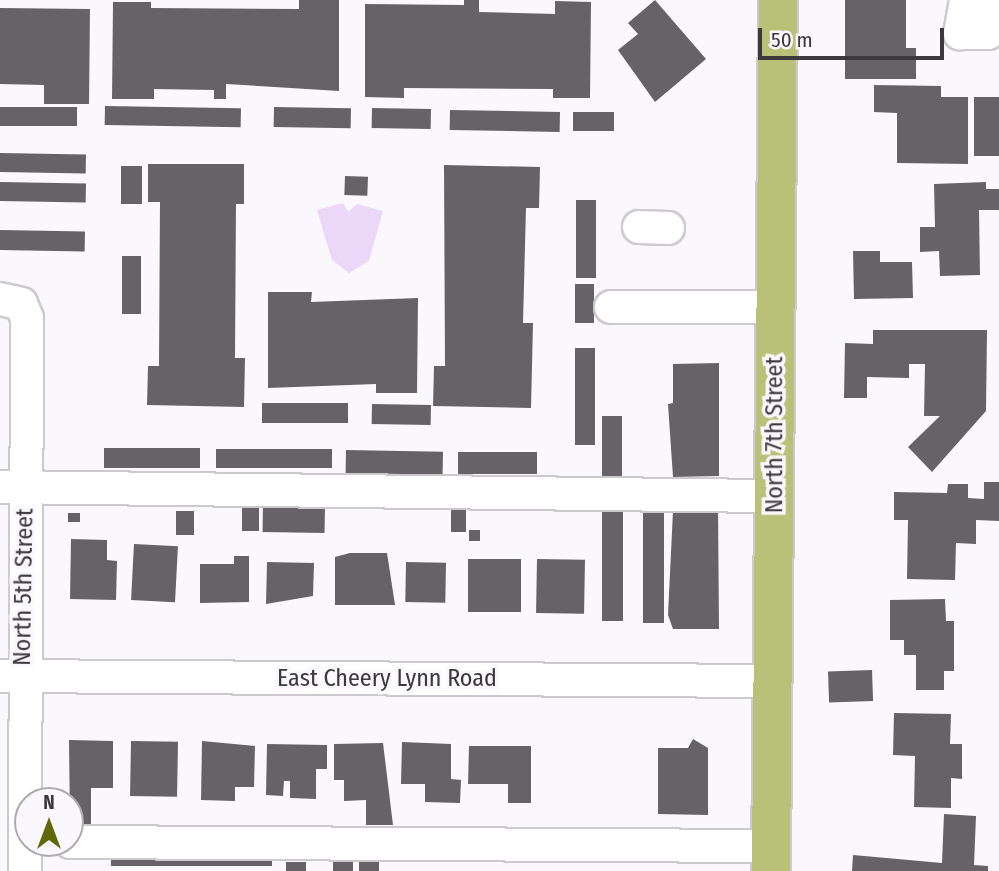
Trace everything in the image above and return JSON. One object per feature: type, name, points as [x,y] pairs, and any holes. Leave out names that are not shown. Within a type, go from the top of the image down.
[{"type":"main road","name":"North 7th Street","points":[[771,859],[778,0]]},
{"type":"street","points":[[966,0],[960,33],[988,33],[988,19],[999,4]]},
{"type":"street","name":"North 5th Street","points":[[10,302],[27,318],[13,487],[11,677],[20,787]]},
{"type":"street","points":[[611,307],[775,307]]},
{"type":"street","points":[[13,487],[775,496]]},
{"type":"street","name":"East Cheery Lynn Road","points":[[11,677],[773,681]]},
{"type":"street","points":[[84,842],[771,859]]},
{"type":"shaded area","points":[[343,203],[348,212],[357,204],[383,211],[369,261],[349,273],[332,260],[317,210]]},
{"type":"building","points":[[299,0],[339,0],[339,91],[226,84],[226,99],[214,99],[214,90],[154,89],[154,99],[112,99],[113,2],[151,2],[151,8],[299,9]]},
{"type":"building","points":[[464,0],[479,0],[479,12],[555,14],[555,1],[591,2],[590,98],[553,98],[553,89],[404,88],[404,98],[365,97],[365,4],[464,5]]},
{"type":"building","points":[[655,0],[706,59],[655,102],[618,50],[638,34],[628,23]]},
{"type":"building","points":[[845,0],[906,0],[906,48],[916,48],[916,79],[845,79]]},
{"type":"building","points":[[0,8],[90,9],[89,104],[44,104],[44,85],[0,84]]},
{"type":"building","points":[[874,85],[941,86],[941,97],[968,97],[968,164],[897,163],[897,113],[874,112]]},
{"type":"building","points":[[974,97],[999,97],[999,156],[974,156]]},
{"type":"building","points":[[105,106],[241,108],[241,127],[105,125]]},
{"type":"building","points":[[0,107],[77,107],[77,126],[0,126]]},
{"type":"building","points":[[274,107],[351,108],[351,128],[274,127]]},
{"type":"building","points":[[372,108],[431,109],[431,129],[372,128]]},
{"type":"building","points":[[450,110],[560,112],[560,132],[450,130]]},
{"type":"building","points":[[573,112],[614,112],[614,131],[573,131]]},
{"type":"building","points":[[0,153],[86,155],[86,173],[0,172]]},
{"type":"building","points":[[148,164],[244,164],[244,204],[236,204],[235,358],[245,358],[244,407],[147,405],[148,366],[159,366],[160,202],[148,202]]},
{"type":"building","points":[[444,165],[540,167],[539,208],[526,208],[523,323],[533,323],[531,408],[433,406],[434,366],[445,366]]},
{"type":"building","points":[[121,166],[142,166],[142,204],[121,204]]},
{"type":"building","points":[[345,176],[368,177],[367,196],[344,195]]},
{"type":"building","points":[[0,182],[86,184],[86,202],[0,201]]},
{"type":"building","points":[[986,182],[986,189],[999,189],[999,210],[979,210],[980,275],[940,276],[939,251],[920,252],[920,227],[935,227],[934,184]]},
{"type":"building","points":[[576,200],[596,200],[596,278],[576,278]]},
{"type":"building","points":[[0,230],[85,231],[85,251],[0,250]]},
{"type":"building","points":[[853,251],[880,251],[880,262],[912,262],[913,298],[854,299]]},
{"type":"building","points":[[122,256],[141,256],[141,314],[122,314]]},
{"type":"building","points":[[575,284],[594,284],[594,323],[575,323]]},
{"type":"building","points":[[268,292],[312,292],[311,302],[418,298],[417,393],[376,393],[376,384],[268,388]]},
{"type":"building","points":[[873,330],[987,330],[986,411],[932,472],[908,447],[940,416],[924,416],[925,364],[909,364],[909,378],[867,377],[867,398],[844,398],[845,343],[873,344]]},
{"type":"building","points":[[575,348],[595,348],[595,445],[575,445]]},
{"type":"building","points":[[719,363],[719,476],[673,477],[668,404],[673,403],[673,364]]},
{"type":"building","points":[[262,403],[348,403],[348,423],[262,423]]},
{"type":"building","points":[[372,404],[431,405],[431,425],[372,424]]},
{"type":"building","points":[[602,416],[622,416],[622,477],[602,477]]},
{"type":"building","points":[[104,448],[200,448],[200,468],[104,468]]},
{"type":"building","points":[[216,449],[332,449],[332,468],[216,468]]},
{"type":"building","points":[[346,450],[443,452],[443,475],[346,473]]},
{"type":"building","points":[[458,452],[537,452],[537,474],[458,474]]},
{"type":"building","points":[[984,482],[999,482],[999,521],[976,520],[976,544],[956,543],[955,580],[907,579],[908,520],[894,520],[894,492],[947,493],[948,484],[968,484],[968,498],[984,499]]},
{"type":"building","points":[[263,505],[325,506],[325,533],[263,532]]},
{"type":"building","points":[[242,506],[259,506],[259,531],[242,531]]},
{"type":"building","points":[[451,507],[466,507],[466,532],[451,532]]},
{"type":"building","points":[[602,507],[623,507],[623,621],[602,621]]},
{"type":"building","points":[[643,507],[664,507],[664,623],[643,623]]},
{"type":"building","points":[[679,508],[718,508],[719,629],[673,629],[668,615],[673,511]]},
{"type":"building","points":[[176,511],[194,511],[194,535],[176,535]]},
{"type":"building","points":[[68,513],[80,513],[80,522],[68,522]]},
{"type":"building","points":[[469,530],[480,530],[480,541],[469,541]]},
{"type":"building","points":[[71,539],[107,540],[107,560],[117,561],[116,600],[70,599]]},
{"type":"building","points":[[134,544],[178,546],[175,602],[131,600]]},
{"type":"building","points":[[350,553],[387,553],[395,605],[335,605],[335,557]]},
{"type":"building","points":[[234,556],[249,556],[249,602],[200,603],[200,564],[234,564]]},
{"type":"building","points":[[468,559],[521,559],[521,612],[468,612]]},
{"type":"building","points":[[537,559],[585,560],[584,614],[536,613]]},
{"type":"building","points":[[267,562],[314,563],[313,596],[266,604]]},
{"type":"building","points":[[406,562],[446,563],[445,603],[405,602]]},
{"type":"building","points":[[945,599],[946,621],[954,621],[954,671],[944,671],[944,690],[916,690],[916,655],[904,655],[904,640],[890,640],[890,600]]},
{"type":"building","points":[[872,670],[873,701],[829,703],[828,672]]},
{"type":"building","points":[[894,713],[951,714],[950,744],[962,744],[962,779],[951,778],[951,808],[914,807],[915,756],[893,755]]},
{"type":"building","points":[[693,739],[708,748],[708,815],[658,814],[658,748],[688,748]]},
{"type":"building","points":[[69,740],[113,741],[113,788],[91,788],[91,825],[84,825],[84,787],[70,787]]},
{"type":"building","points":[[131,741],[178,742],[177,797],[130,796]]},
{"type":"building","points":[[202,741],[255,746],[254,787],[235,787],[235,801],[201,800]]},
{"type":"building","points":[[402,742],[451,744],[451,779],[461,780],[460,803],[425,802],[425,784],[401,784]]},
{"type":"building","points":[[383,743],[393,825],[366,825],[366,800],[344,801],[344,780],[334,780],[334,744]]},
{"type":"building","points":[[267,744],[327,745],[327,769],[316,769],[316,799],[290,798],[290,781],[284,781],[283,796],[266,795]]},
{"type":"building","points":[[469,746],[531,746],[531,803],[508,803],[508,784],[468,784]]},
{"type":"building","points":[[944,814],[976,816],[974,865],[988,866],[988,871],[852,871],[853,855],[942,863]]},
{"type":"building","points":[[111,847],[272,847],[272,866],[111,866]]},
{"type":"building","points":[[359,861],[379,861],[379,871],[359,871]]},
{"type":"building","points":[[286,862],[306,862],[306,871],[286,871]]},
{"type":"building","points":[[333,862],[353,862],[353,871],[333,871]]}]
